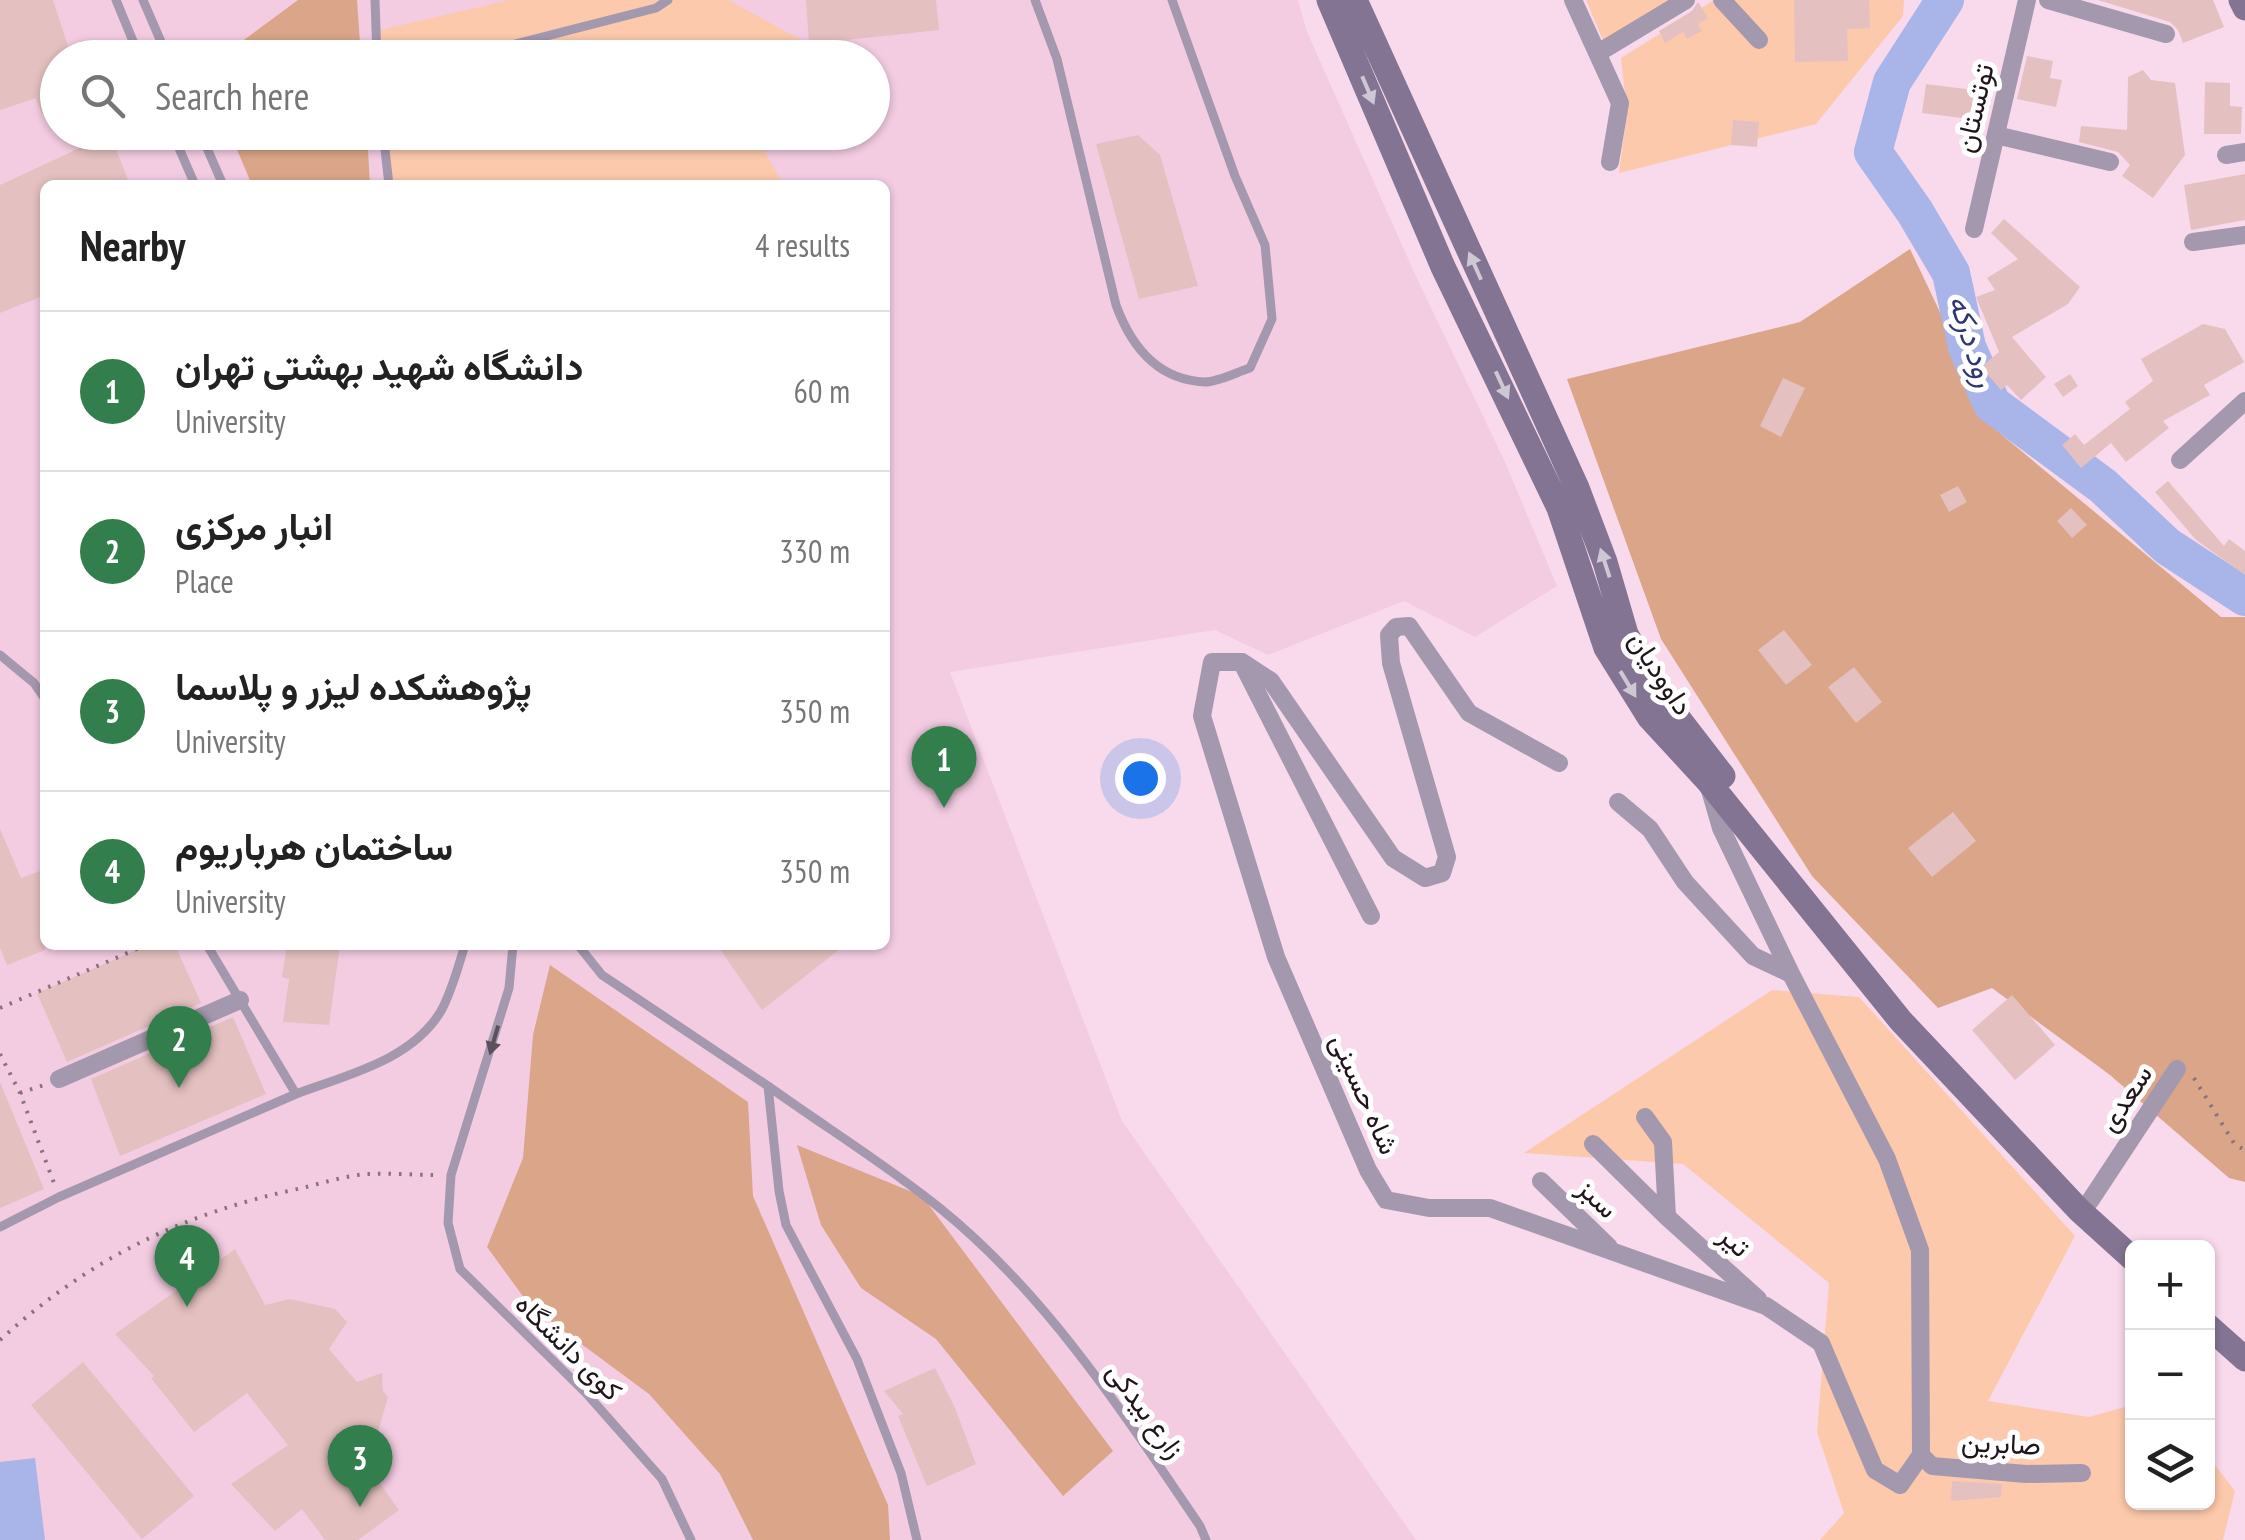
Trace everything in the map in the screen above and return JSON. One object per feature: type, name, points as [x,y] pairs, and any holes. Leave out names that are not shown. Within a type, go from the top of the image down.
[{"type":"street","name":"داوودیان","points":[[1330,0],[1443,267],[1560,508],[1606,648],[1648,717],[1713,775],[1910,1012],[2131,1240]]},
{"type":"street","name":"داوودیان","points":[[1356,0],[1577,488],[1626,634],[1658,692],[1713,775],[1901,1021],[2079,1210],[2125,1252]]},
{"type":"street","points":[[1573,0],[1620,103],[1610,162]]},
{"type":"street","points":[[1598,53],[1686,0]]},
{"type":"street","points":[[1722,0],[1759,40]]},
{"type":"street","name":"توتستان","points":[[1974,228],[2027,0]]},
{"type":"street","points":[[2048,0],[2166,34]]},
{"type":"street","points":[[2240,0],[2245,8]]},
{"type":"street","points":[[1996,134],[2110,162]]},
{"type":"street","points":[[2226,155],[2245,152]]},
{"type":"street","points":[[1404,176],[1425,156]]},
{"type":"street","points":[[2193,242],[2245,235]]},
{"type":"street","points":[[2180,460],[2245,401]]},
{"type":"street","points":[[1242,662],[1271,681],[1394,858],[1425,878],[1442,873],[1448,857],[1392,664],[1389,635],[1396,626],[1410,626],[1468,713],[1559,763]]},
{"type":"street","name":"شاه حسینی","points":[[1242,662],[1212,662],[1202,716],[1290,993],[1368,1170],[1386,1200],[1429,1208],[1490,1208],[1766,1306],[1821,1343],[1876,1470],[1900,1485],[1922,1455]]},
{"type":"street","points":[[1242,662],[1370,916]]},
{"type":"street","points":[[1713,775],[1720,828],[1887,1159],[1920,1250],[1922,1455]]},
{"type":"street","points":[[1618,802],[1650,829],[1684,882],[1753,956],[1791,974]]},
{"type":"street","points":[[59,1079],[240,1000]]},
{"type":"street","name":"سعدی","points":[[2090,1201],[2177,1069]]},
{"type":"street","points":[[1646,1117],[1663,1142],[1667,1218]]},
{"type":"street","name":"تیر","points":[[1593,1144],[1667,1218],[1766,1306]]},
{"type":"street","name":"سبز","points":[[1541,1181],[1616,1254]]},
{"type":"street","points":[[2215,1316],[2245,1342]]},
{"type":"street","points":[[2212,1330],[2245,1360]]},
{"type":"street","name":"صابرین","points":[[1922,1455],[1932,1466],[2026,1474],[2082,1473]]},
{"type":"lane","points":[[116,0],[133,40]]},
{"type":"lane","points":[[143,0],[160,40]]},
{"type":"lane","points":[[376,0],[376,40]]},
{"type":"lane","points":[[531,40],[656,8],[668,0]]},
{"type":"lane","points":[[1034,0],[1057,59],[1116,305],[1128,337],[1164,372],[1207,382],[1250,368],[1272,319],[1265,245],[1235,176],[1172,0]]},
{"type":"lane","points":[[180,150],[193,180]]},
{"type":"lane","points":[[208,150],[221,180]]},
{"type":"lane","points":[[385,150],[388,180]]},
{"type":"lane","points":[[0,655],[40,692]]},
{"type":"lane","points":[[209,950],[296,1094]]},
{"type":"lane","points":[[0,1227],[59,1197],[296,1094],[390,1058],[440,1013],[462,950]]},
{"type":"lane","points":[[451,1176],[509,988],[513,950]]},
{"type":"lane","name":"زارع بیدکی","points":[[582,950],[602,975],[768,1086],[942,1210],[1044,1311],[1132,1426],[1206,1540]]},
{"type":"lane","points":[[768,1086],[786,1225],[856,1359],[901,1473],[917,1540]]},
{"type":"lane","name":"کوی دانشگاه","points":[[451,1176],[448,1223],[460,1269],[586,1394],[662,1479],[691,1540]]},
{"type":"path","points":[[0,1008],[134,950]]},
{"type":"path","points":[[0,1054],[20,1093],[59,1197]]},
{"type":"path","name":"سعدی","points":[[2177,1069],[2188,1069],[2235,1144],[2245,1150]]},
{"type":"path","points":[[0,1340],[96,1265],[184,1220],[263,1196],[366,1174],[451,1176]]},
{"type":"shaded area","points":[[0,0],[1298,0],[1307,32],[1414,272],[1505,462],[1557,586],[1475,637],[1404,601],[1268,655],[1215,630],[950,672],[1122,1121],[1416,1540],[0,1540]]},
{"type":"shaded area","points":[[298,0],[357,0],[360,40],[244,40]]},
{"type":"shaded area","points":[[509,0],[728,0],[802,40],[376,40],[376,31]]},
{"type":"shaded area","points":[[1586,0],[1671,0],[1603,40]]},
{"type":"shaded area","points":[[1714,0],[1904,0],[1903,16],[1816,124],[1619,173],[1627,113],[1621,58]]},
{"type":"shaded area","points":[[237,150],[368,150],[370,180],[250,180]]},
{"type":"shaded area","points":[[385,150],[767,150],[780,180],[388,180]]},
{"type":"shaded area","points":[[1910,249],[1996,430],[2221,617],[2245,617],[2245,1182],[2229,1178],[2110,1075],[1992,988],[1938,1008],[1812,876],[1661,639],[1567,379],[1800,322]]},
{"type":"shaded area","points":[[550,965],[748,1102],[753,1196],[888,1505],[890,1540],[753,1540],[720,1474],[649,1394],[530,1306],[487,1247],[523,1158],[533,1035]]},
{"type":"shaded area","points":[[1772,990],[1859,997],[2075,1236],[1988,1401],[2089,1417],[2125,1407],[2125,1510],[2215,1510],[2215,1465],[2235,1491],[2223,1540],[1820,1540],[1844,1513],[1817,1432],[1829,1283],[1683,1164],[1524,1153]]},
{"type":"shaded area","points":[[797,1145],[922,1196],[1113,1451],[1063,1496],[936,1339],[861,1288],[821,1225]]},
{"type":"water","points":[[35,1458],[45,1540],[0,1540],[0,1462]]},
{"type":"building","points":[[0,0],[53,0],[66,40],[40,40],[40,109],[36,98],[0,110]]},
{"type":"building","points":[[806,0],[936,0],[939,30],[809,40]]},
{"type":"building","points":[[1794,0],[1869,0],[1870,28],[1847,29],[1848,61],[1795,62]]},
{"type":"building","points":[[2098,0],[2213,0],[2224,27],[2183,43],[2170,22]]},
{"type":"building","points":[[1698,2],[1708,18],[1698,24],[1702,31],[1687,39],[1683,32],[1665,43],[1659,31],[1692,11]]},
{"type":"building","points":[[2027,56],[2053,61],[2050,78],[2062,80],[2056,107],[2017,99]]},
{"type":"building","points":[[2143,70],[2151,80],[2175,83],[2185,155],[2153,198],[2122,176],[2130,165],[2118,152],[2079,142],[2081,126],[2127,130],[2128,77]]},
{"type":"building","points":[[2205,82],[2230,83],[2230,106],[2242,107],[2241,134],[2204,134]]},
{"type":"building","points":[[1926,84],[1974,90],[1970,119],[1922,113]]},
{"type":"building","points":[[1733,120],[1759,122],[1757,147],[1731,145]]},
{"type":"building","points":[[1138,135],[1160,155],[1198,286],[1139,299],[1096,144]]},
{"type":"building","points":[[75,150],[116,150],[128,180],[40,180],[40,297],[0,313],[0,185]]},
{"type":"building","points":[[2245,174],[2245,220],[2191,230],[2184,185]]},
{"type":"building","points":[[2004,219],[2080,287],[2068,304],[2012,337],[2046,377],[2021,400],[2007,385],[2001,390],[1981,367],[1999,352],[1976,297],[1995,290],[1987,278],[2018,259],[1991,233]]},
{"type":"building","points":[[2203,324],[2225,329],[2244,362],[2204,385],[2210,395],[2163,421],[2169,428],[2126,462],[2111,443],[2081,468],[2062,445],[2075,434],[2084,445],[2130,409],[2125,402],[2153,381],[2141,359]]},
{"type":"building","points":[[2070,374],[2078,386],[2063,397],[2054,384]]},
{"type":"building","points":[[1783,378],[1805,388],[1781,437],[1760,426]]},
{"type":"building","points":[[2168,481],[2224,546],[2229,539],[2245,551],[2245,575],[2196,540],[2155,492]]},
{"type":"building","points":[[1958,486],[1967,502],[1949,512],[1940,495]]},
{"type":"building","points":[[2071,508],[2087,525],[2072,538],[2057,521]]},
{"type":"building","points":[[1784,630],[1812,665],[1786,685],[1758,650]]},
{"type":"building","points":[[1854,667],[1882,702],[1856,723],[1828,687]]},
{"type":"building","points":[[1953,812],[1976,841],[1932,877],[1908,848]]},
{"type":"building","points":[[0,829],[21,878],[40,871],[40,950],[45,950],[7,965],[0,948]]},
{"type":"building","points":[[136,950],[177,950],[201,1003],[67,1062],[37,993]]},
{"type":"building","points":[[286,950],[339,950],[329,1025],[283,1022],[289,979],[282,977]]},
{"type":"building","points":[[720,950],[839,950],[762,1010]]},
{"type":"building","points":[[2012,995],[2055,1045],[2015,1080],[1972,1030]]},
{"type":"building","points":[[233,1017],[266,1094],[120,1156],[91,1079]]},
{"type":"building","points":[[0,1082],[44,1189],[0,1208]]},
{"type":"building","points":[[235,1249],[265,1305],[290,1299],[335,1309],[347,1322],[329,1349],[357,1382],[382,1373],[383,1391],[388,1397],[377,1435],[361,1457],[399,1510],[358,1540],[325,1540],[302,1509],[275,1531],[231,1484],[288,1445],[247,1393],[194,1432],[151,1378],[154,1376],[115,1334]]},
{"type":"building","points":[[83,1362],[194,1496],[142,1539],[31,1405]]},
{"type":"building","points":[[935,1368],[976,1464],[927,1486],[898,1416],[903,1414],[884,1391]]},
{"type":"building","points":[[1952,1481],[2002,1484],[2001,1497],[1951,1501]]},
{"type":"waterway","name":"رود درکه","points":[[1945,0],[1892,82],[1873,152],[1951,273],[1967,347],[1992,404],[2103,486],[2167,546],[2245,597]]},
{"type":"place","name":"دانشگاه شهید بهشتی تهران","points":[[944,808]]},
{"type":"place","name":"انبار مرکزی","points":[[179,1088]]},
{"type":"place","name":"ساختمان هرباریوم","points":[[187,1307]]},
{"type":"place","name":"پژوهشکده لیزر و پلاسما","points":[[360,1507]]}]
